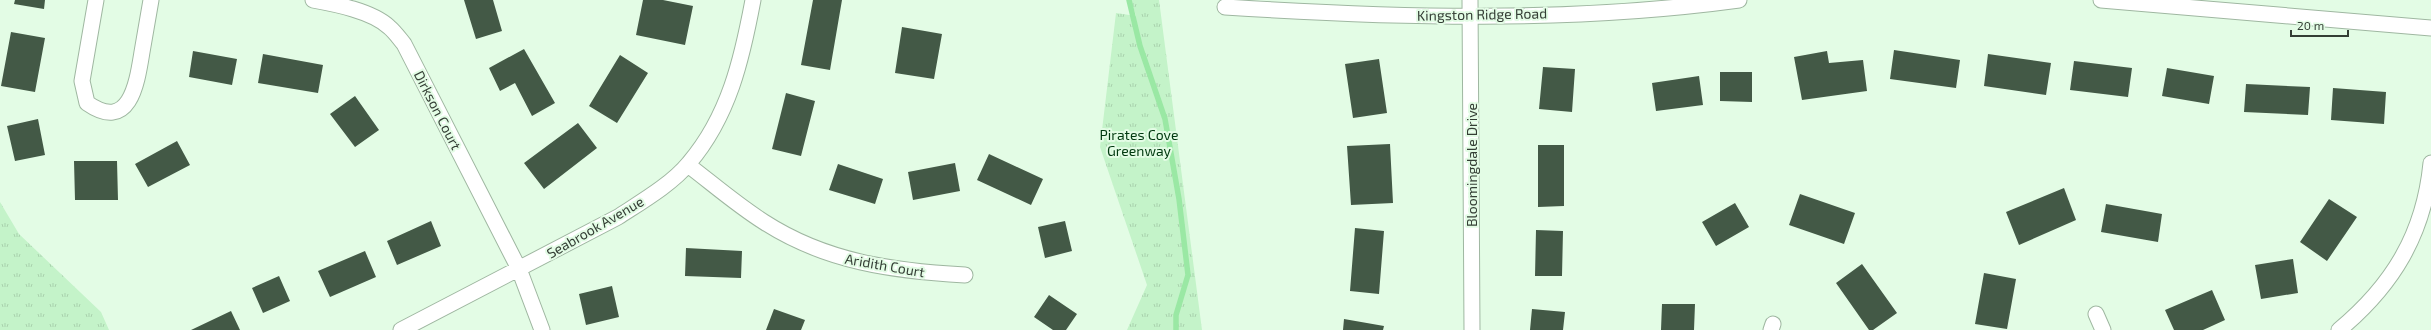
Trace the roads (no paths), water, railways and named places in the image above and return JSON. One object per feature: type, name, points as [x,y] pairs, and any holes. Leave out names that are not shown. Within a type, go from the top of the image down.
[{"type":"street","points":[[96,0],[82,82],[87,103],[104,112],[111,112],[127,104],[137,87],[151,0]]},
{"type":"street","name":"Dirkson Court","points":[[313,0],[337,4],[364,14],[388,26],[404,44],[519,269],[542,330]]},
{"type":"street","name":"Seabrook Avenue","points":[[402,330],[618,217],[651,195],[688,164],[712,132],[726,105],[738,70],[753,0]]},
{"type":"street","name":"Bloomingdale Drive","points":[[1470,0],[1472,330]]},
{"type":"street","name":"Kingston Ridge Road","points":[[1225,6],[1341,15],[1470,16],[1635,12],[1739,0]]},
{"type":"street","points":[[2101,0],[2431,28]]},
{"type":"street","points":[[2339,330],[2372,300],[2391,277],[2402,260],[2420,218],[2431,163]]},
{"type":"street","name":"Aridith Court","points":[[688,164],[763,222],[808,245],[838,257],[871,266],[904,271],[965,275]]},
{"type":"street","points":[[2096,314],[2103,330]]},
{"type":"waterway","points":[[1129,0],[1140,46],[1165,119],[1179,199],[1188,275],[1176,315],[1176,330]]},
{"type":"park label","name":"Pirates Cove Greenway","points":[[1139,142]]}]
